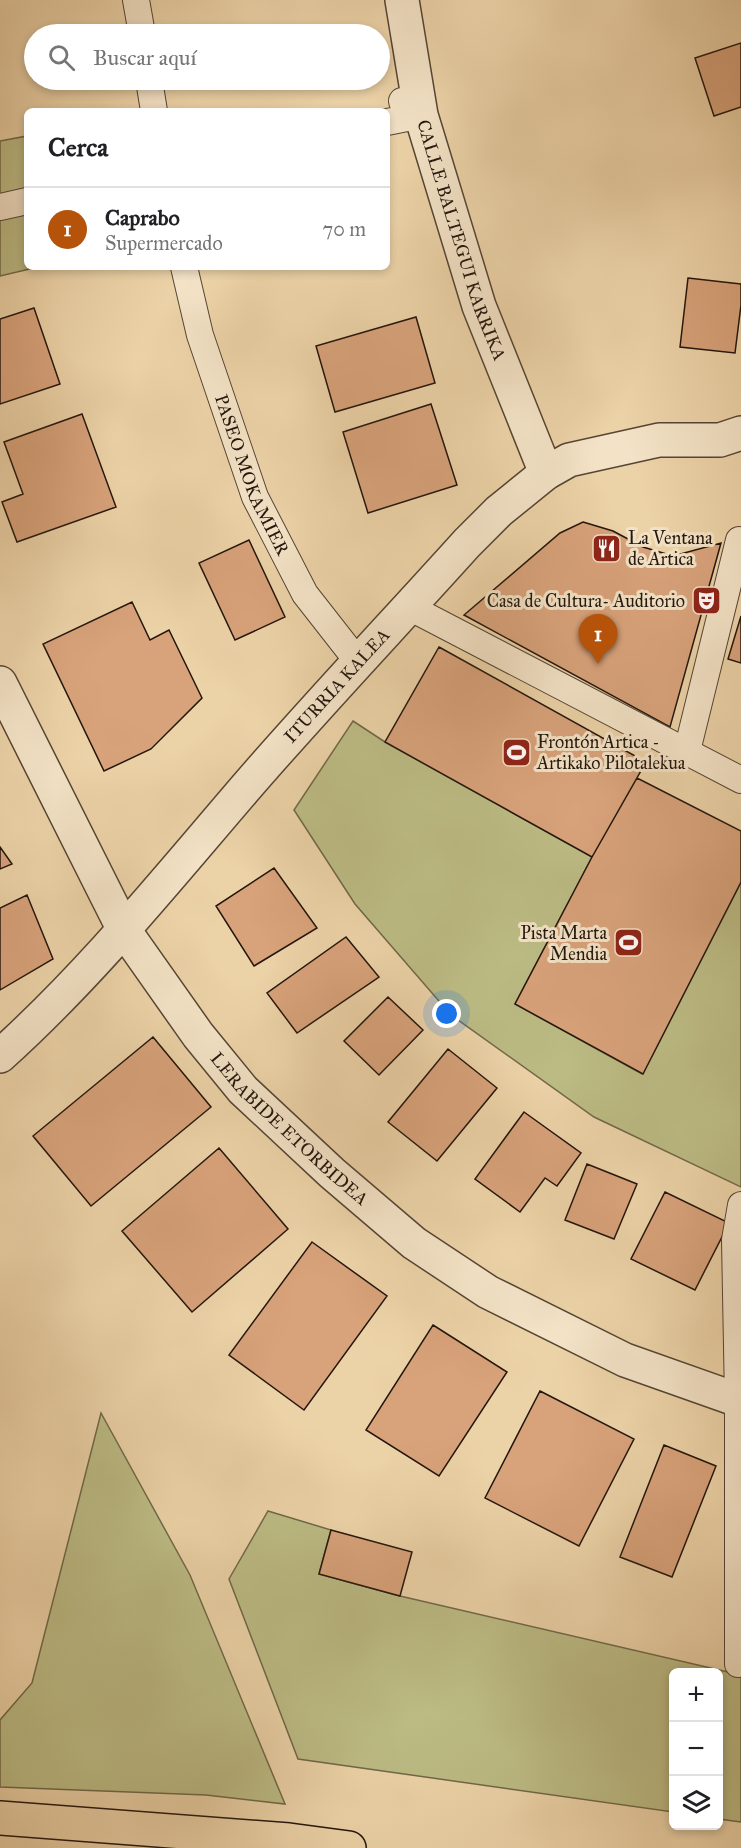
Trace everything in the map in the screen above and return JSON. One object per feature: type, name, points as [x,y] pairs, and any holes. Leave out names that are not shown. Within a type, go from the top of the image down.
[{"type":"highway","points":[[0,1818],[289,1840],[349,1848]]},
{"type":"street","points":[[136,0],[140,24]]},
{"type":"street","name":"CALLE BALTEGUI KARRIKA","points":[[402,0],[421,115],[479,306],[546,472]]},
{"type":"street","points":[[151,90],[154,108]]},
{"type":"street","points":[[390,121],[407,118],[402,101],[418,97]]},
{"type":"street","points":[[0,207],[24,202]]},
{"type":"street","name":"PASEO MOKAMIER","points":[[185,270],[200,335],[255,497],[305,594],[359,663]]},
{"type":"street","name":"ITURRIA KALEA","points":[[0,1056],[29,1030],[124,930],[250,783],[498,511],[546,472],[569,460],[659,440],[720,440],[741,433]]},
{"type":"street","points":[[687,751],[739,540]]},
{"type":"street","points":[[409,607],[741,780]]},
{"type":"street","name":"LERABIDE ETORBIDEA","points":[[0,683],[124,930],[198,1035],[243,1090],[332,1173],[414,1243],[488,1292],[615,1354],[740,1401]]},
{"type":"street","points":[[738,1664],[740,1401],[735,1240],[741,1205]]},
{"type":"shaded area","points":[[24,137],[25,270],[0,276],[0,141]]},
{"type":"shaded area","points":[[353,721],[385,742],[592,857],[515,1004],[642,1074],[741,882],[741,1187],[594,1117],[451,1015],[355,904],[294,810]]},
{"type":"shaded area","points":[[101,1413],[190,1575],[285,1804],[206,1795],[0,1787],[0,1720],[32,1683]]},
{"type":"shaded area","points":[[268,1511],[331,1530],[319,1574],[400,1596],[711,1668],[669,1668],[669,1811],[298,1759],[229,1579]]},
{"type":"shaded area","points":[[723,1671],[741,1675],[741,1822],[723,1820]]},
{"type":"building","points":[[741,43],[741,107],[714,116],[695,58]]},
{"type":"building","points":[[688,278],[741,284],[741,305],[735,353],[680,347]]},
{"type":"building","points":[[34,308],[60,384],[0,404],[0,319]]},
{"type":"building","points":[[416,317],[435,383],[335,412],[316,346]]},
{"type":"building","points":[[431,404],[457,485],[368,513],[343,432]]},
{"type":"building","points":[[82,414],[116,507],[17,542],[2,502],[23,494],[4,442]]},
{"type":"building","points":[[583,522],[613,531],[643,547],[673,556],[721,543],[670,727],[464,615],[560,533]]},
{"type":"building","points":[[249,540],[285,617],[235,640],[199,563]]},
{"type":"building","points":[[132,602],[150,640],[169,630],[202,698],[151,749],[104,771],[43,644]]},
{"type":"building","points":[[741,616],[741,663],[728,659]]},
{"type":"building","name":"Frontón Artica - Artikako Pilotalekua","points":[[439,647],[646,762],[592,857],[385,742]]},
{"type":"building","name":"Pista Marta Mendia","points":[[637,778],[741,831],[741,882],[643,1074],[515,1004],[592,857]]},
{"type":"building","points":[[0,847],[12,864],[0,869]]},
{"type":"building","points":[[274,868],[317,928],[254,966],[216,906]]},
{"type":"building","points":[[27,895],[53,959],[0,990],[0,908]]},
{"type":"building","points":[[346,937],[379,977],[297,1033],[267,993]]},
{"type":"building","points":[[388,997],[423,1030],[379,1075],[344,1041]]},
{"type":"building","points":[[153,1037],[211,1107],[91,1206],[33,1136]]},
{"type":"building","points":[[448,1049],[497,1088],[437,1161],[388,1122]]},
{"type":"building","points":[[524,1112],[581,1153],[557,1186],[545,1178],[520,1212],[475,1179]]},
{"type":"building","points":[[219,1148],[288,1229],[192,1312],[122,1231]]},
{"type":"building","points":[[587,1164],[637,1184],[614,1239],[565,1220]]},
{"type":"building","points":[[665,1192],[729,1223],[695,1290],[631,1259]]},
{"type":"building","points":[[312,1242],[387,1296],[304,1410],[229,1355]]},
{"type":"building","points":[[433,1325],[507,1372],[439,1476],[366,1430]]},
{"type":"building","points":[[540,1391],[634,1439],[579,1546],[485,1498]]},
{"type":"building","points":[[664,1445],[716,1466],[672,1577],[620,1557]]},
{"type":"building","points":[[331,1530],[412,1552],[400,1596],[319,1574]]},
{"type":"place","name":"La Ventana de Artica","points":[[607,548]]},
{"type":"place","name":"Casa de Cultura- Auditorio","points":[[706,601]]},
{"type":"place","name":"Caprabo","points":[[598,664]]},
{"type":"place","name":"Frontón Artica - Artikako Pilotalekua","points":[[516,752]]},
{"type":"place","name":"Pista Marta Mendia","points":[[628,943]]}]
